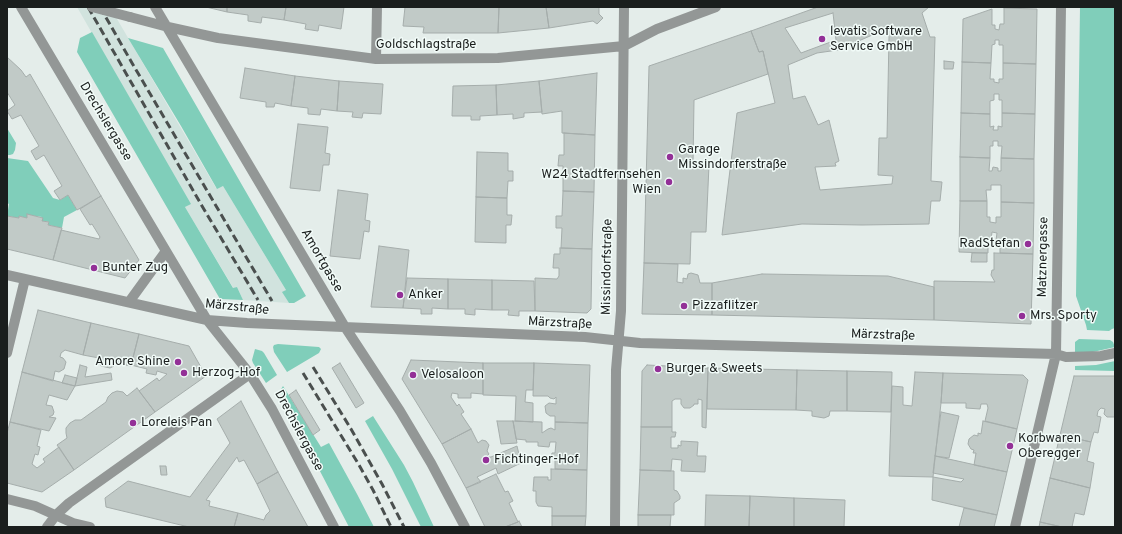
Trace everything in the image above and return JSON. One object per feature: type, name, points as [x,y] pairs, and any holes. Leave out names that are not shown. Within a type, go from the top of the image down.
[{"type":"street","name":"Drechslergasse","points":[[21,7],[207,320],[250,374],[280,424],[334,527]]},
{"type":"street","name":"Goldschlagstraße","points":[[92,7],[168,27],[218,38],[376,59],[498,58],[624,46],[657,28],[716,7]]},
{"type":"street","name":"Amortgasse","points":[[156,7],[345,327],[400,411],[444,486],[465,527]]},
{"type":"street","points":[[376,59],[377,7]]},
{"type":"street","name":"Missindorfstraße","points":[[615,527],[616,370],[621,311],[624,7]]},
{"type":"street","name":"Matznergasse","points":[[1015,527],[1056,354],[1061,7]]},
{"type":"street","points":[[129,302],[166,251]]},
{"type":"street","name":"Märzstraße","points":[[7,275],[207,320],[247,323],[585,337],[640,343],[1056,354],[1066,357],[1101,356],[1115,353]]},
{"type":"street","points":[[7,353],[25,279]]},
{"type":"street","points":[[47,527],[56,515],[69,503],[250,374]]},
{"type":"street","points":[[7,499],[35,506],[74,523],[90,527]]},
{"type":"shaded area","points":[[77,7],[110,7],[216,188],[223,186],[286,290],[283,293],[289,303],[243,300],[237,287],[234,289],[185,207],[190,204]]},
{"type":"green space","points":[[1080,7],[1115,7],[1115,328],[1109,331],[1087,330],[1076,296]]},
{"type":"green space","points":[[92,32],[191,204],[185,207],[233,288],[237,287],[243,300],[220,299],[77,52],[80,38]]},
{"type":"green space","points":[[128,38],[163,48],[306,296],[294,303],[289,303],[282,292],[286,290],[223,186],[217,189]]},
{"type":"green space","points":[[7,128],[16,143],[13,154],[10,155],[7,155]]},
{"type":"green space","points":[[7,158],[28,161],[53,198],[60,200],[68,195],[77,210],[64,217],[62,228],[48,225],[49,222],[42,221],[42,217],[28,215],[27,218],[19,216],[19,218],[7,216],[9,204],[7,203]]},
{"type":"green space","points":[[1079,339],[1110,340],[1113,342],[1115,347],[1093,352],[1075,353],[1075,342]]},
{"type":"green space","points":[[274,345],[319,347],[321,349],[319,353],[287,372],[274,352]]},
{"type":"green space","points":[[255,349],[264,353],[277,375],[266,383],[252,360]]},
{"type":"green space","points":[[1115,361],[1115,371],[1075,370],[1075,366],[1096,365]]},
{"type":"green space","points":[[283,386],[321,447],[329,443],[374,527],[349,527],[283,400],[285,399],[280,391]]},
{"type":"green space","points":[[373,416],[404,465],[434,527],[421,527],[392,469],[365,421]]},
{"type":"building","points":[[206,7],[227,7],[227,12]]},
{"type":"building","points":[[227,7],[286,7],[284,20],[262,17],[261,23],[248,21],[248,15],[227,12]]},
{"type":"building","points":[[286,7],[344,7],[341,29],[319,25],[318,31],[305,29],[306,24],[284,20]]},
{"type":"building","points":[[405,7],[499,7],[498,33],[423,33],[424,27],[403,26]]},
{"type":"building","points":[[499,7],[546,7],[549,28],[498,33]]},
{"type":"building","points":[[546,7],[599,7],[599,14],[603,18],[597,24],[593,21],[549,28]]},
{"type":"building","points":[[818,7],[929,7],[922,13],[930,37],[935,37],[931,181],[942,182],[940,201],[931,201],[929,224],[802,224],[722,235],[737,113],[775,103],[763,51],[759,52],[751,31]],"holes":[[[886,29],[889,37],[887,138],[879,138],[878,175],[893,176],[892,184],[820,190],[815,167],[836,166],[835,163],[839,161],[829,120],[818,125],[805,96],[793,99],[788,65],[817,53],[838,50]]]},
{"type":"building","points":[[1004,8],[1037,9],[1036,64],[1003,63],[1003,45],[999,45],[999,40],[995,40],[995,44],[992,45],[991,63],[962,62],[963,19],[992,9],[992,25],[995,25],[995,29],[999,30],[1000,24],[1004,24]]},
{"type":"building","points":[[833,13],[836,40],[801,53],[785,28]]},
{"type":"building","points":[[751,31],[759,52],[763,51],[768,74],[694,100],[693,165],[709,165],[706,232],[691,232],[690,264],[644,263],[649,66]]},
{"type":"building","points":[[7,57],[26,77],[30,74],[101,196],[77,210],[68,195],[60,200],[54,191],[62,186],[44,155],[36,160],[31,151],[39,146],[21,115],[12,119],[7,111],[15,105],[7,92]]},
{"type":"building","points":[[944,61],[954,62],[953,69],[944,69]]},
{"type":"building","points":[[962,62],[991,63],[990,79],[994,79],[994,82],[999,83],[999,79],[1003,79],[1003,63],[1036,64],[1035,114],[1002,113],[1002,100],[999,100],[999,94],[994,94],[994,100],[990,101],[990,114],[961,113]]},
{"type":"building","points":[[245,68],[295,76],[291,106],[275,103],[274,107],[266,107],[266,102],[240,98]]},
{"type":"building","points":[[597,73],[595,135],[562,133],[562,111],[542,114],[539,81]]},
{"type":"building","points":[[295,76],[339,81],[337,111],[321,109],[320,115],[308,114],[308,108],[291,106]]},
{"type":"building","points":[[339,81],[383,84],[381,114],[363,113],[362,118],[352,117],[353,112],[337,111]]},
{"type":"building","points":[[539,81],[542,112],[524,113],[524,117],[513,119],[513,114],[497,115],[496,85]]},
{"type":"building","points":[[496,85],[497,115],[480,116],[480,120],[471,120],[471,116],[452,116],[453,86]]},
{"type":"building","points":[[961,113],[990,114],[990,127],[994,126],[993,130],[998,130],[998,126],[1002,127],[1002,113],[1035,114],[1034,159],[1001,158],[1002,146],[998,146],[998,141],[993,141],[993,146],[990,146],[990,158],[960,157]]},
{"type":"building","points":[[298,124],[328,127],[325,153],[330,154],[329,165],[323,165],[320,191],[290,188]]},
{"type":"building","points":[[564,133],[595,135],[594,192],[563,191],[563,166],[558,166],[559,155],[564,155]]},
{"type":"building","points":[[477,152],[508,153],[508,171],[513,171],[513,181],[508,181],[507,198],[476,197]]},
{"type":"building","points":[[960,157],[990,158],[989,171],[992,171],[993,167],[998,168],[998,171],[1001,171],[1001,158],[1034,159],[1034,203],[1001,202],[1001,185],[991,185],[991,190],[986,190],[987,201],[960,201]]},
{"type":"building","points":[[338,190],[368,194],[365,220],[370,221],[369,232],[364,231],[360,259],[330,256]]},
{"type":"building","points":[[563,191],[594,192],[592,249],[561,248],[562,228],[556,228],[556,216],[562,216]]},
{"type":"building","points":[[101,196],[139,260],[125,278],[53,260],[61,230],[99,239],[100,237],[92,224],[90,225],[80,209]]},
{"type":"building","points":[[476,197],[507,198],[507,215],[512,215],[511,225],[506,225],[506,243],[475,242]]},
{"type":"building","points":[[960,201],[987,201],[987,217],[990,217],[990,222],[996,223],[996,217],[1001,217],[1001,202],[1034,203],[1033,254],[1000,253],[1000,240],[996,240],[997,233],[992,232],[991,240],[988,239],[988,253],[959,252]]},
{"type":"building","points":[[27,214],[43,218],[42,221],[49,222],[48,225],[62,228],[53,260],[7,249],[7,216],[27,218]]},
{"type":"building","points":[[379,246],[409,250],[403,308],[371,307]]},
{"type":"building","points":[[560,248],[592,249],[591,309],[587,313],[535,311],[535,278],[557,279],[559,276],[559,268],[553,268],[554,254],[560,254]]},
{"type":"building","points":[[972,253],[987,253],[987,262],[971,262]]},
{"type":"building","points":[[994,253],[1033,254],[1031,324],[934,320],[934,281],[995,282],[991,275],[992,270],[994,270]]},
{"type":"building","points":[[644,263],[678,264],[677,282],[683,283],[683,278],[687,279],[688,274],[691,273],[698,275],[700,283],[712,283],[712,315],[642,314]]},
{"type":"building","points":[[762,274],[888,276],[934,287],[934,320],[712,315],[712,283]]},
{"type":"building","points":[[407,278],[448,279],[448,309],[432,308],[432,314],[421,314],[421,309],[403,308]]},
{"type":"building","points":[[448,279],[492,280],[492,310],[475,309],[475,315],[465,314],[465,309],[448,309]]},
{"type":"building","points":[[492,280],[534,281],[535,311],[519,311],[519,316],[508,315],[509,310],[492,310]]},
{"type":"building","points":[[38,310],[91,323],[83,355],[65,350],[61,353],[60,357],[66,362],[64,369],[59,372],[55,371],[53,381],[22,372]]},
{"type":"building","points":[[91,323],[139,334],[131,366],[115,363],[114,366],[110,368],[101,366],[98,361],[99,358],[83,355]]},
{"type":"building","name":"Herzog-Hof","points":[[139,334],[189,346],[206,376],[155,412],[139,391],[157,378],[159,381],[167,374],[157,371],[156,375],[146,373],[147,369],[131,365]]},
{"type":"building","points":[[411,360],[483,363],[483,394],[471,393],[471,398],[458,398],[458,394],[452,393],[451,397],[457,406],[459,404],[464,412],[461,414],[471,429],[442,444],[402,379]]},
{"type":"building","points":[[340,363],[364,403],[356,408],[332,368]]},
{"type":"building","points":[[483,363],[534,363],[533,390],[526,390],[525,402],[533,403],[533,422],[515,421],[516,396],[483,395]]},
{"type":"building","points":[[534,363],[590,365],[588,423],[555,422],[555,416],[550,416],[546,413],[545,406],[549,403],[556,404],[556,397],[554,399],[548,396],[533,396]]},
{"type":"building","points":[[80,365],[87,367],[85,377],[111,373],[112,380],[75,386]]},
{"type":"building","points":[[647,365],[708,368],[706,428],[702,427],[702,400],[698,399],[698,404],[694,404],[690,408],[684,408],[681,404],[681,399],[675,399],[672,401],[672,427],[641,427],[642,371]]},
{"type":"building","points":[[708,368],[797,370],[796,410],[707,409]]},
{"type":"building","points":[[797,370],[847,371],[847,411],[830,411],[829,416],[824,418],[812,416],[812,411],[796,410]]},
{"type":"building","points":[[847,371],[892,372],[891,412],[847,411]]},
{"type":"building","points":[[22,372],[75,386],[67,400],[49,395],[46,405],[52,406],[54,412],[53,415],[49,417],[56,418],[49,431],[10,422]]},
{"type":"building","points":[[915,372],[943,373],[933,477],[889,476],[892,386],[903,387],[903,405],[912,406]]},
{"type":"building","points":[[943,373],[1023,375],[1028,380],[1017,429],[985,421],[988,408],[987,404],[981,404],[980,409],[966,408],[966,403],[941,403]]},
{"type":"building","points":[[65,375],[77,378],[75,386],[62,383]]},
{"type":"building","points":[[1074,376],[1115,376],[1115,417],[1107,417],[1104,414],[1105,409],[1101,408],[1098,411],[1097,416],[1101,417],[1098,433],[1094,432],[1091,442],[1060,435]]},
{"type":"building","points":[[137,388],[155,412],[74,470],[57,445],[67,438],[66,428],[70,423],[75,420],[81,420],[106,402],[112,393],[117,391],[123,392],[127,396]]},
{"type":"building","points":[[296,390],[320,430],[313,435],[289,395]]},
{"type":"building","points":[[241,401],[278,472],[257,484],[244,460],[239,462],[237,457],[206,500],[210,501],[209,506],[238,513],[234,527],[189,527],[106,507],[105,498],[128,481],[190,497],[230,443],[217,419]]},
{"type":"building","points":[[941,412],[959,416],[949,458],[935,456]]},
{"type":"building","points":[[497,421],[513,421],[517,443],[501,444]]},
{"type":"building","points":[[513,421],[542,422],[542,433],[551,428],[555,430],[555,422],[588,423],[587,470],[555,469],[555,458],[551,458],[552,453],[555,453],[556,442],[550,442],[549,447],[538,446],[538,442],[526,442],[526,440],[516,439]]},
{"type":"building","points":[[983,421],[1017,429],[1007,472],[974,465],[976,453],[973,453],[974,450],[971,449],[968,444],[969,439],[974,435],[978,436],[978,433],[981,434]]},
{"type":"building","points":[[10,422],[41,430],[37,446],[40,447],[38,455],[35,454],[32,464],[37,468],[45,462],[43,459],[59,447],[74,470],[42,492],[7,483],[7,433]]},
{"type":"building","points":[[641,427],[672,427],[672,432],[676,432],[675,437],[671,437],[671,448],[678,448],[678,445],[681,446],[681,441],[698,442],[697,456],[706,456],[705,472],[681,471],[682,460],[672,459],[671,471],[640,470]]},
{"type":"building","name":"Fichtinger-Hof","points":[[471,429],[478,443],[482,440],[486,441],[489,445],[487,451],[489,454],[486,457],[491,457],[517,446],[521,463],[498,474],[496,468],[477,477],[481,482],[466,488],[442,444]]},
{"type":"building","points":[[1060,435],[1091,442],[1087,461],[1094,463],[1090,488],[1050,478]]},
{"type":"building","points":[[935,456],[1007,472],[997,515],[932,500],[933,477],[961,482],[964,479],[933,473]]},
{"type":"building","points":[[160,466],[166,466],[167,475],[161,475]]},
{"type":"building","points":[[551,469],[587,470],[586,516],[552,516],[552,507],[538,506],[536,502],[536,491],[533,491],[534,477],[548,477],[548,480],[551,480]]},
{"type":"building","points":[[640,470],[674,471],[674,490],[677,491],[680,499],[674,503],[674,515],[638,515]]},
{"type":"building","points":[[278,472],[308,527],[234,527],[238,513],[264,520],[270,511],[257,484]]},
{"type":"building","points":[[496,474],[505,492],[508,491],[513,501],[509,503],[518,522],[505,527],[485,527],[466,488]]},
{"type":"building","points":[[1050,478],[1090,488],[1084,515],[1075,513],[1072,527],[1062,527],[1040,522]]},
{"type":"building","points":[[706,495],[750,496],[749,527],[705,527]]},
{"type":"building","points":[[750,496],[794,498],[794,527],[749,527]]},
{"type":"building","points":[[794,498],[845,500],[844,527],[794,527]]},
{"type":"building","points":[[964,508],[997,515],[994,527],[959,527]]},
{"type":"building","points":[[638,515],[671,515],[670,527],[638,527]]},
{"type":"building","points":[[552,516],[586,516],[585,527],[552,527]]},
{"type":"building","points":[[519,521],[522,527],[505,527],[518,522]]},
{"type":"building","points":[[1040,522],[1062,527],[1039,527]]},
{"type":"railway","points":[[88,7],[202,206],[258,300]]},
{"type":"railway","points":[[100,7],[272,301]]},
{"type":"railway","points":[[313,367],[351,429],[404,527]]},
{"type":"railway","points":[[303,373],[359,465],[391,527]]},
{"type":"place","name":"levatis Software Service GmbH","points":[[822,39]]},
{"type":"place","name":"Garage Missindorferstraße","points":[[670,157]]},
{"type":"place","name":"W24 Stadtfernsehen Wien","points":[[669,182]]},
{"type":"place","name":"RadStefan","points":[[1028,244]]},
{"type":"place","name":"Bunter Zug","points":[[94,268]]},
{"type":"place","name":"Anker","points":[[400,295]]},
{"type":"place","name":"Pizzaflitzer","points":[[684,306]]},
{"type":"place","name":"Mrs. Sporty","points":[[1022,316]]},
{"type":"place","name":"Amore Shine","points":[[178,362]]},
{"type":"place","name":"Burger & Sweets","points":[[658,369]]},
{"type":"place","name":"Herzog-Hof","points":[[184,373]]},
{"type":"place","name":"Velosaloon","points":[[413,375]]},
{"type":"place","name":"Loreleis Pan","points":[[133,423]]},
{"type":"place","name":"Korbwaren Oberegger","points":[[1010,446]]},
{"type":"place","name":"Fichtinger-Hof","points":[[486,460]]}]
